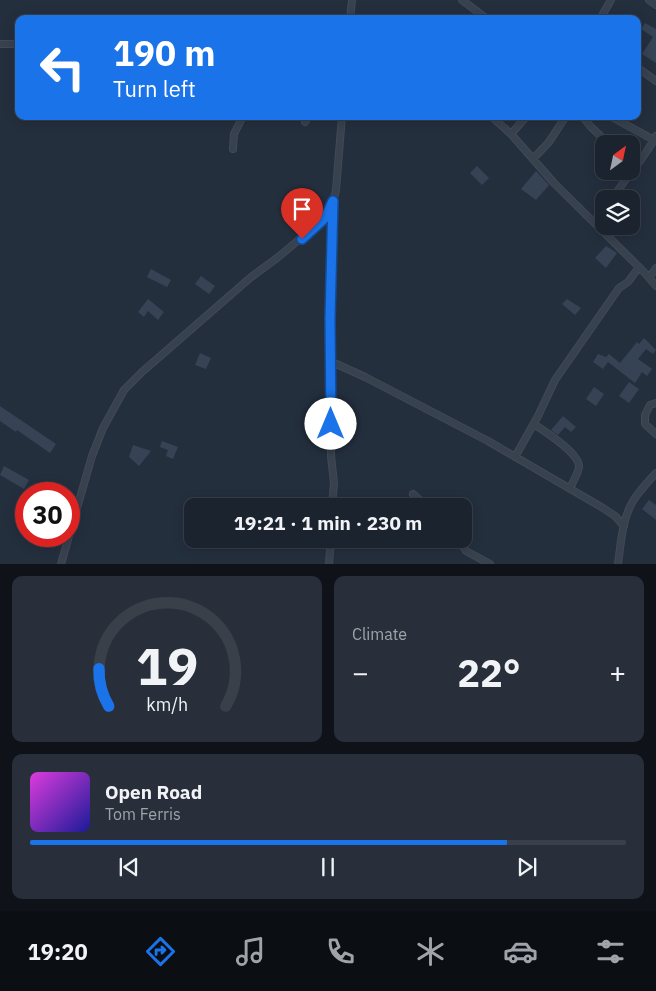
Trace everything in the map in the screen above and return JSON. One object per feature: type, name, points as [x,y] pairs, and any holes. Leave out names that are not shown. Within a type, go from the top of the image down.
[{"type":"street","points":[[350,15],[352,0]]},
{"type":"street","points":[[462,0],[482,15]]},
{"type":"street","points":[[602,15],[611,0]]},
{"type":"street","points":[[649,0],[656,5]]},
{"type":"street","points":[[0,44],[15,44]]},
{"type":"street","points":[[641,70],[656,81]]},
{"type":"street","points":[[233,149],[234,134],[241,120]]},
{"type":"street","points":[[80,494],[100,437],[115,404],[124,390],[250,278],[316,228],[325,218],[336,190],[342,120]]},
{"type":"street","points":[[495,120],[595,223]]},
{"type":"street","points":[[511,134],[523,120]]},
{"type":"street","points":[[533,159],[554,136],[564,120]]},
{"type":"street","points":[[585,120],[599,135]]},
{"type":"street","points":[[618,120],[655,138],[640,158]]},
{"type":"street","points":[[333,201],[330,319],[332,362],[331,456],[334,483],[333,498]]},
{"type":"street","points":[[607,235],[639,266],[656,286]]},
{"type":"street","points":[[515,457],[534,424],[555,380],[619,288],[628,282],[639,266]]},
{"type":"street","points":[[649,278],[656,268]]},
{"type":"street","points":[[332,362],[488,441],[615,516],[624,526]]},
{"type":"street","points":[[656,403],[650,405],[645,415],[645,424],[656,434]]},
{"type":"street","points":[[534,424],[556,439],[574,456],[578,463],[579,468],[570,489]]},
{"type":"street","points":[[619,563],[624,526],[631,503],[656,474]]},
{"type":"street","points":[[413,494],[417,498]]},
{"type":"street","points":[[60,564],[65,547]]},
{"type":"street","points":[[329,564],[330,548]]},
{"type":"street","points":[[464,548],[466,552],[490,564]]},
{"type":"building","points":[[645,23],[656,29],[656,63],[642,54],[653,37],[641,29]]},
{"type":"building","points":[[477,166],[489,178],[482,185],[470,173]]},
{"type":"building","points":[[536,171],[549,185],[536,200],[521,189]]},
{"type":"building","points":[[606,246],[617,253],[606,268],[595,258]]},
{"type":"building","points":[[151,269],[171,280],[167,287],[147,277]]},
{"type":"building","points":[[201,276],[215,286],[209,294],[195,284]]},
{"type":"building","points":[[148,299],[164,312],[158,320],[148,311],[144,317],[138,312]]},
{"type":"building","points":[[567,299],[581,308],[575,315],[562,304]]},
{"type":"building","points":[[644,338],[656,350],[653,354],[646,349],[638,359],[652,369],[647,376],[642,372],[635,383],[608,362],[603,369],[593,362],[598,354],[606,357],[609,354],[620,363],[637,342],[639,344]]},
{"type":"building","points":[[200,353],[211,358],[206,369],[195,365]]},
{"type":"building","points":[[629,382],[639,389],[629,403],[619,396]]},
{"type":"building","points":[[594,387],[604,394],[596,406],[586,399]]},
{"type":"building","points":[[0,406],[56,444],[50,453],[17,430],[16,432],[0,421]]},
{"type":"building","points":[[563,416],[576,427],[571,432],[565,427],[558,435],[551,430]]},
{"type":"building","points":[[162,441],[178,447],[173,459],[166,456],[168,450],[160,447]]},
{"type":"building","points":[[133,445],[151,451],[139,466],[129,457]]},
{"type":"building","points":[[4,466],[29,480],[28,482],[15,482],[15,484],[0,475]]},
{"type":"building","points":[[649,500],[656,505],[656,520],[642,509]]},
{"type":"route","points":[[302,239],[325,218],[333,201],[334,222],[330,319],[332,351],[331,424]]}]
